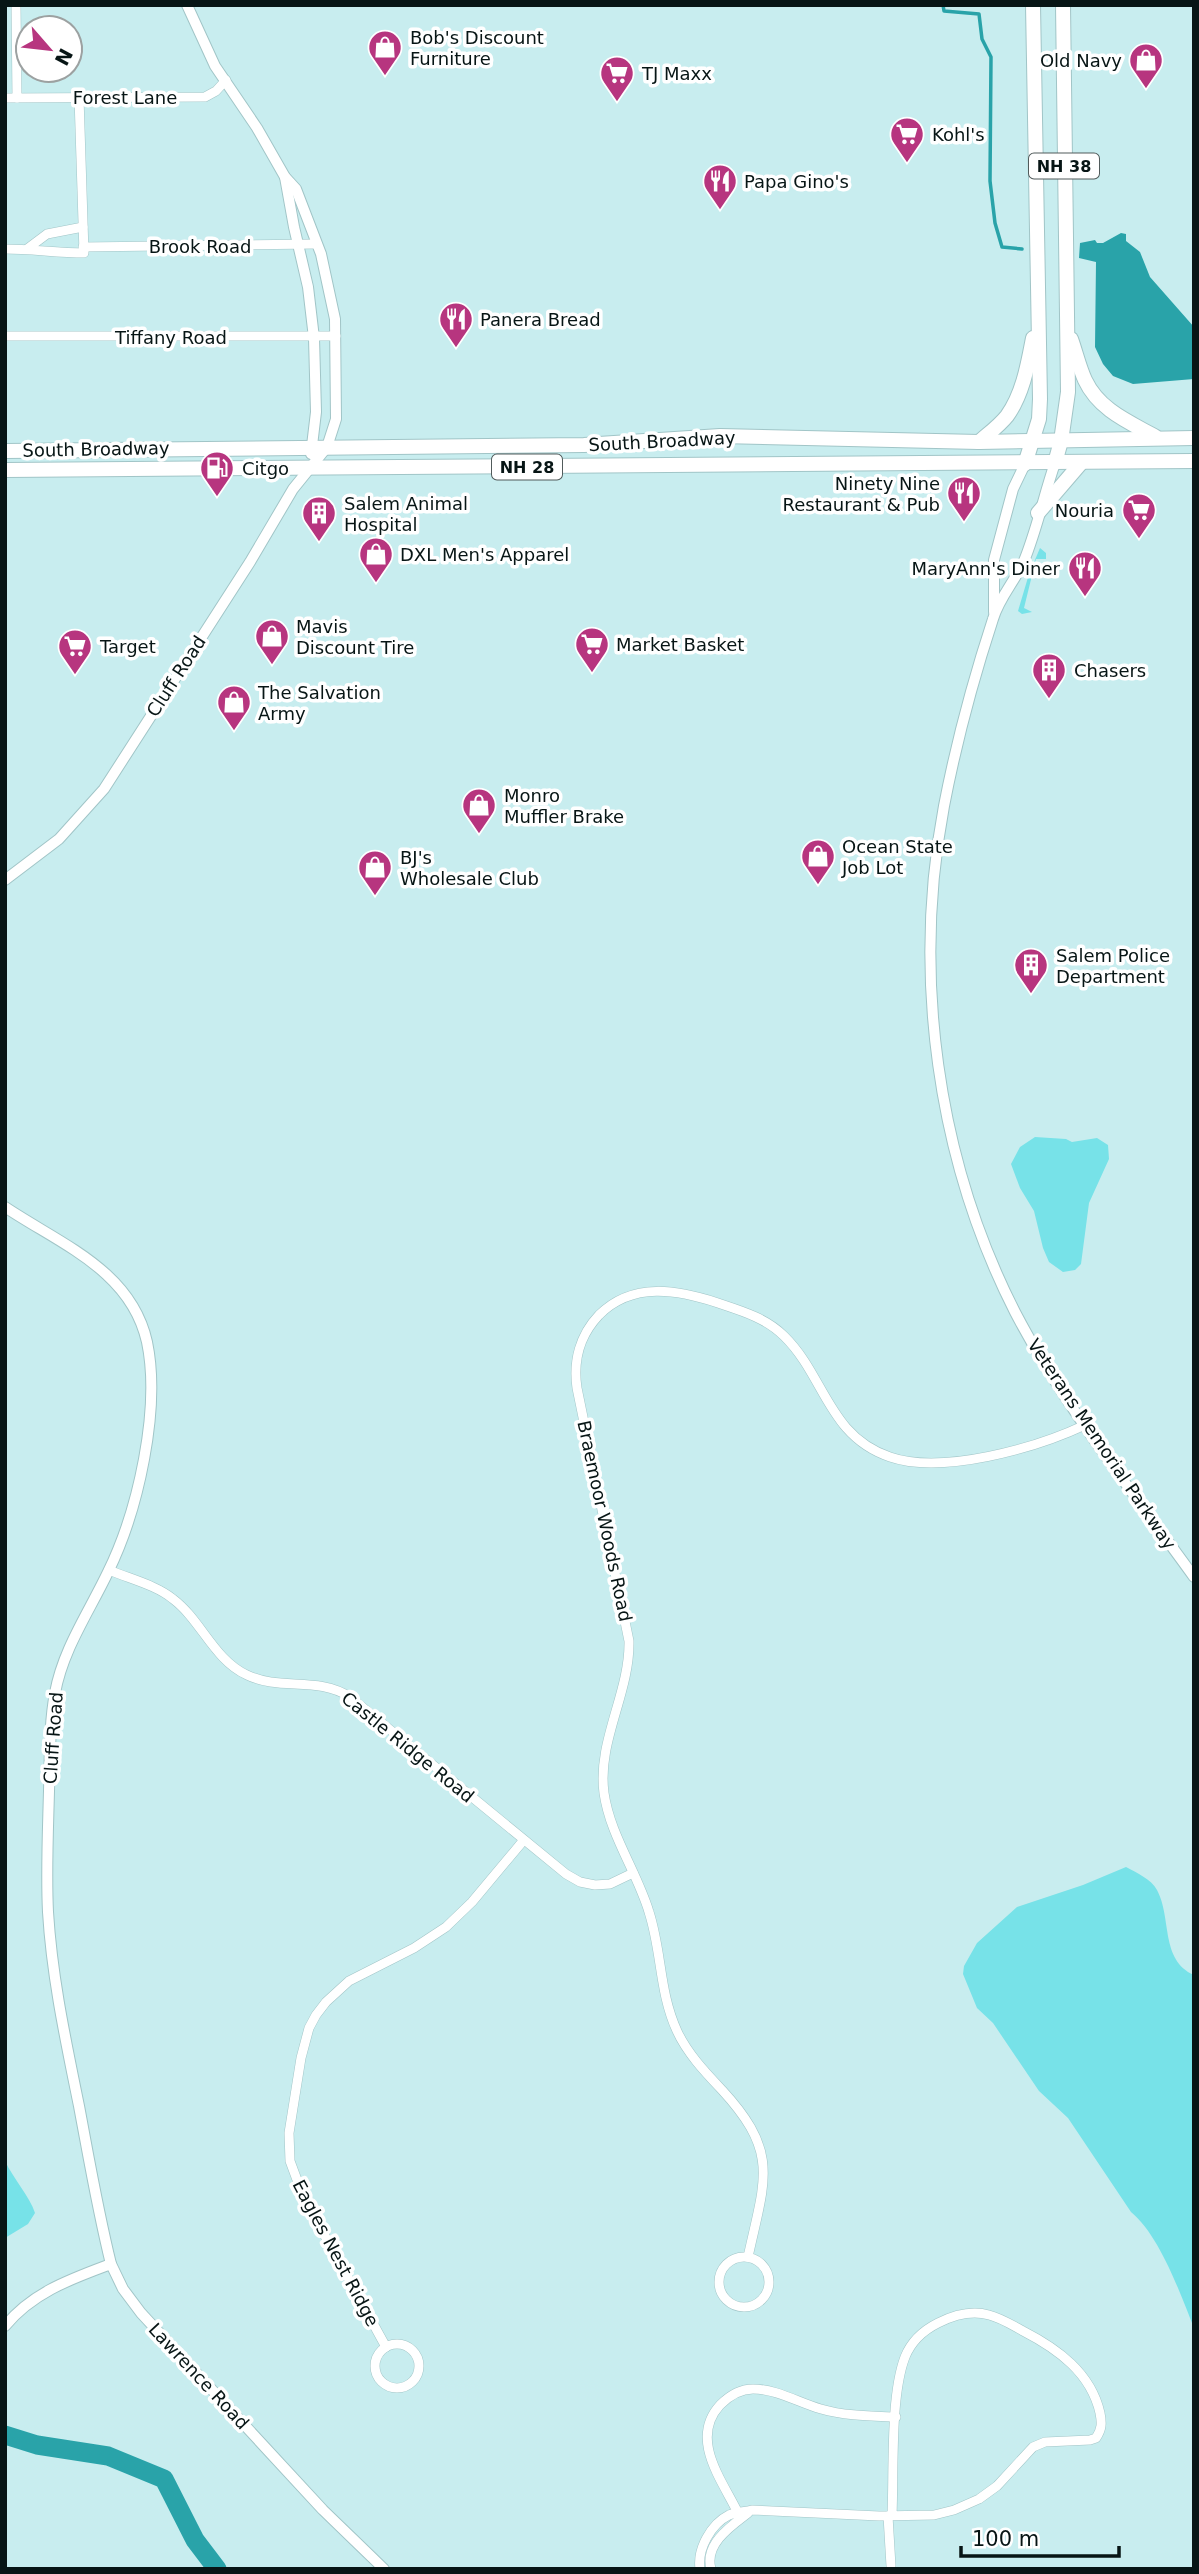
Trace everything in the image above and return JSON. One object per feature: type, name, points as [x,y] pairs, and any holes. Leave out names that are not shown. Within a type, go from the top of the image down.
[{"type":"main road","name":"NH 38","points":[[1033,5],[1040,399],[1039,419],[1033,441]]},
{"type":"main road","name":"NH 38","points":[[1061,441],[1068,392],[1063,5]]},
{"type":"main road","points":[[979,442],[1013,407],[1038,316]]},
{"type":"main road","points":[[1066,326],[1080,369],[1092,392],[1112,411],[1158,438]]},
{"type":"main road","name":"South Broadway","points":[[5,451],[584,445],[720,436],[979,442],[1194,438]]},
{"type":"main road","points":[[1025,464],[1033,441]]},
{"type":"main road","points":[[1055,463],[1061,441]]},
{"type":"main road","name":"South Broadway","points":[[5,470],[1194,461]]},
{"type":"main road","points":[[1038,513],[1081,463]]},
{"type":"street","points":[[16,5],[17,98]]},
{"type":"street","points":[[187,5],[206,50],[285,177],[296,189],[317,244],[327,277],[336,336],[336,419],[327,447]]},
{"type":"street","name":"Forest Lane","points":[[5,98],[205,97],[216,91],[226,80]]},
{"type":"street","points":[[79,97],[84,250]]},
{"type":"street","points":[[285,177],[308,287],[314,338],[316,412],[311,468]]},
{"type":"street","points":[[27,249],[47,233],[83,228]]},
{"type":"street","name":"Brook Road","points":[[5,249],[51,253],[317,244]]},
{"type":"street","name":"Tiffany Road","points":[[5,336],[336,336]]},
{"type":"street","name":"Cluff Road","points":[[5,880],[59,839],[104,789],[250,562],[293,489],[327,447]]},
{"type":"street","name":"Veterans Memorial Parkway","points":[[1055,463],[1024,561],[994,615],[957,748],[941,831],[931,927],[931,974],[937,1052],[948,1120],[967,1190],[991,1259],[1031,1340],[1085,1425],[1194,1577]]},
{"type":"street","name":"Veterans Memorial Parkway","points":[[994,615],[994,561],[1013,489],[1025,464]]},
{"type":"street","name":"Cluff Road","points":[[5,1207],[93,1262],[114,1279],[133,1306],[146,1340],[151,1385],[146,1441],[130,1512],[109,1570],[67,1654],[54,1694],[51,1720],[47,1875],[56,1990],[111,2264]]},
{"type":"street","name":"Braemoor Woods Road","points":[[748,2257],[761,2196],[764,2164],[762,2151],[745,2116],[692,2056],[677,2031],[663,1992],[650,1913],[611,1820],[604,1792],[607,1746],[627,1666],[628,1629],[603,1524],[575,1376],[575,1364],[582,1341],[599,1315],[621,1299],[657,1290],[695,1296],[751,1314],[775,1328],[793,1347],[835,1417],[845,1428],[873,1450],[904,1461],[935,1464],[963,1461],[1040,1443],[1085,1425]]},
{"type":"street","name":"Castle Ridge Road","points":[[109,1570],[173,1599],[226,1661],[246,1675],[264,1681],[326,1685],[350,1697],[566,1874],[580,1882],[603,1885],[633,1873]]},
{"type":"street","name":"Eagles Nest Ridge","points":[[386,2347],[293,2174],[289,2133],[300,2058],[316,2015],[337,1990],[363,1972],[414,1948],[446,1927],[472,1902],[523,1841]]},
{"type":"street","points":[[748,2257],[764,2265],[769,2275],[769,2285],[766,2295],[759,2303],[750,2307],[739,2307],[722,2295],[719,2278],[723,2267],[732,2259],[748,2257]]},
{"type":"street","points":[[5,2326],[21,2307],[39,2295],[111,2264]]},
{"type":"street","name":"Lawrence Road","points":[[111,2264],[127,2296],[141,2313],[323,2510],[384,2569]]},
{"type":"street","points":[[700,2569],[704,2543],[712,2529],[730,2515],[752,2510],[890,2516],[934,2515],[954,2510],[997,2486],[1033,2447],[1045,2442],[1096,2438],[1102,2424],[1091,2387],[1077,2368],[1032,2335],[1001,2319],[976,2313],[948,2318],[930,2327],[915,2340],[906,2353],[901,2369],[890,2516],[891,2566]]},
{"type":"street","name":"Eagles Nest Ridge","points":[[403,2345],[417,2356],[419,2370],[409,2384],[401,2388],[383,2383],[377,2376],[376,2362],[386,2347],[403,2345]]},
{"type":"street","points":[[738,2513],[706,2443],[706,2433],[715,2411],[731,2396],[751,2388],[766,2390],[836,2413],[896,2417]]},
{"type":"street","points":[[711,2569],[709,2562],[724,2531],[752,2510]]},
{"type":"shaded area","points":[[1121,233],[1126,234],[1126,241],[1140,252],[1150,277],[1194,327],[1194,379],[1133,384],[1113,376],[1103,364],[1095,347],[1096,262],[1079,258],[1080,243],[1095,240],[1097,243],[1103,243]]},
{"type":"shaded area","points":[[1040,548],[1046,553],[1046,559],[1036,559],[1024,608],[1032,612],[1022,614],[1018,611],[1029,574]]},
{"type":"shaded area","points":[[1035,1137],[1066,1139],[1072,1142],[1097,1138],[1108,1145],[1109,1159],[1089,1203],[1081,1264],[1075,1270],[1063,1272],[1049,1262],[1034,1211],[1020,1188],[1011,1164],[1020,1147]]},
{"type":"shaded area","points":[[1126,1867],[1147,1879],[1157,1890],[1162,1901],[1171,1949],[1183,1968],[1194,1975],[1194,2328],[1168,2266],[1151,2235],[1131,2212],[1068,2118],[1039,2091],[993,2023],[977,2008],[963,1974],[964,1966],[977,1943],[1017,1907]]},
{"type":"shaded area","points":[[5,2161],[35,2213],[28,2224],[5,2238]]},
{"type":"waterway","points":[[943,5],[944,11],[979,14],[982,39],[991,57],[990,181],[995,223],[1002,247],[1022,249]]},
{"type":"waterway","points":[[5,2435],[37,2445],[108,2456],[164,2479],[195,2540],[217,2569]]},
{"type":"place","name":"Bob's Discount Furniture","points":[[385,77]]},
{"type":"place","name":"Old Navy","points":[[1146,90]]},
{"type":"place","name":"TJ Maxx","points":[[617,103]]},
{"type":"place","name":"Kohl's","points":[[907,164]]},
{"type":"place","name":"Papa Gino's","points":[[720,211]]},
{"type":"place","name":"Panera Bread","points":[[456,349]]},
{"type":"place","name":"Citgo","points":[[217,498]]},
{"type":"place","name":"Ninety Nine Restaurant & Pub","points":[[964,523]]},
{"type":"place","name":"Nouria","points":[[1139,540]]},
{"type":"place","name":"Salem Animal Hospital","points":[[319,543]]},
{"type":"place","name":"DXL Men's Apparel","points":[[376,584]]},
{"type":"place","name":"MaryAnn's Diner","points":[[1085,598]]},
{"type":"place","name":"Mavis Discount Tire","points":[[272,666]]},
{"type":"place","name":"Market Basket","points":[[592,674]]},
{"type":"place","name":"Target","points":[[75,676]]},
{"type":"place","name":"Chasers","points":[[1049,700]]},
{"type":"place","name":"The Salvation Army","points":[[234,732]]},
{"type":"place","name":"Monro Muffler Brake","points":[[479,835]]},
{"type":"place","name":"Ocean State Job Lot","points":[[818,886]]},
{"type":"place","name":"BJ's Wholesale Club","points":[[375,897]]},
{"type":"place","name":"Salem Police Department","points":[[1031,995]]}]
